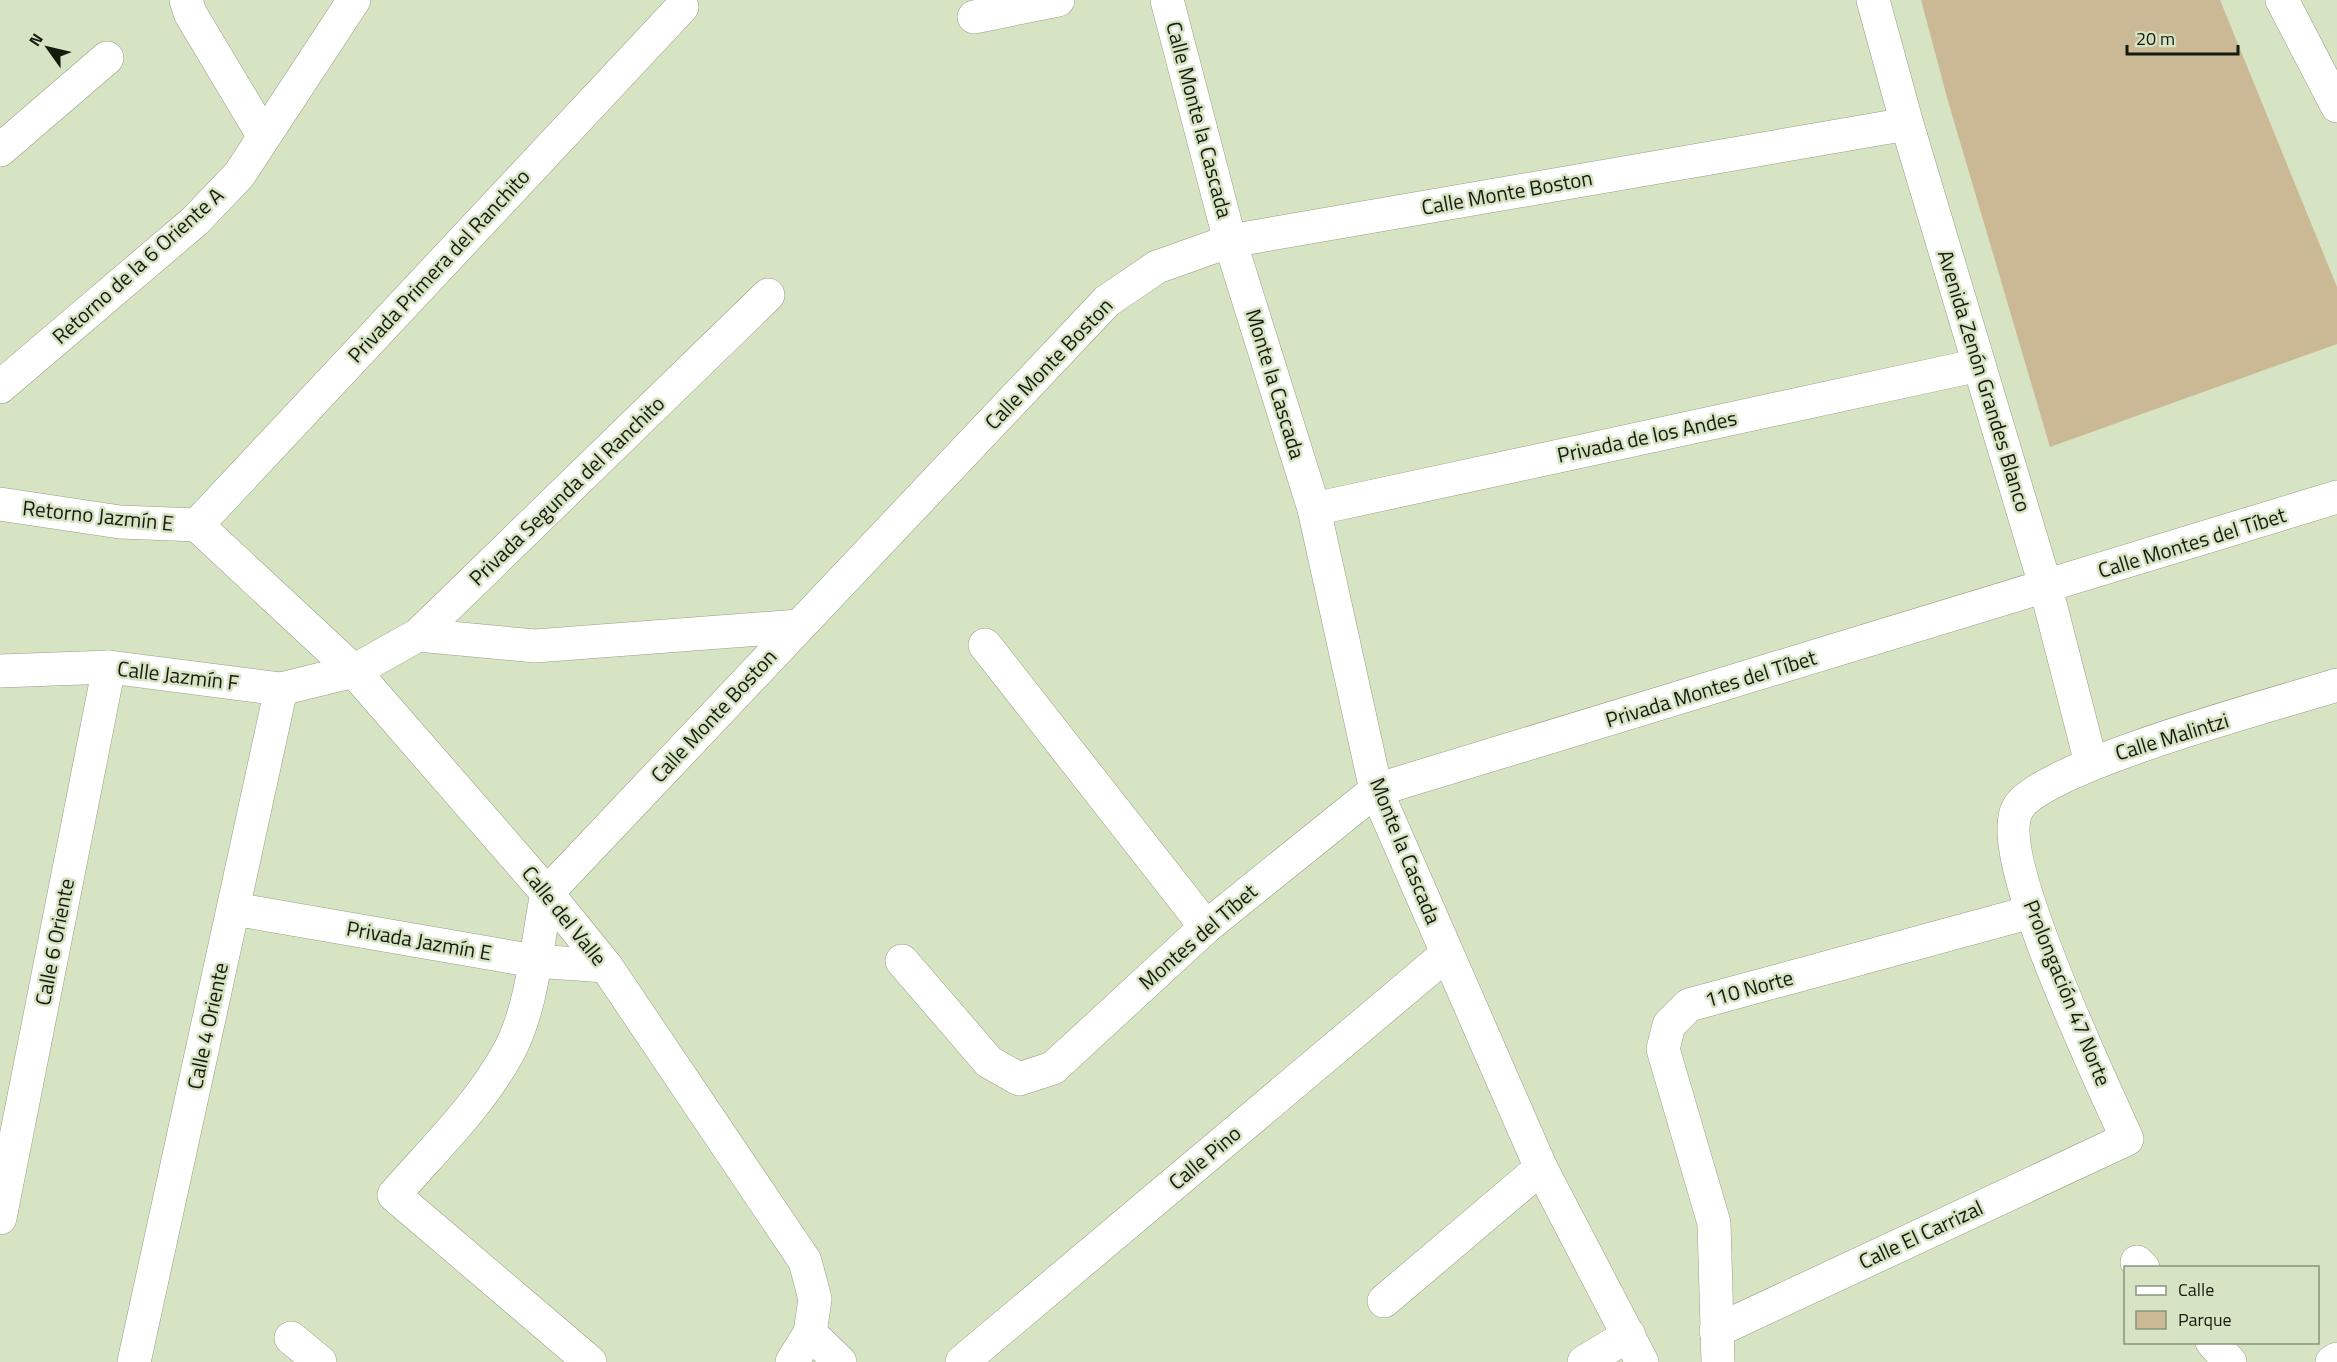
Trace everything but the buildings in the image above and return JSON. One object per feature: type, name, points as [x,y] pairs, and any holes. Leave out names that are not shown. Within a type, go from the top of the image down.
[{"type":"street","points":[[186,0],[190,13],[263,135]]},
{"type":"street","name":"Retorno de la 6 Oriente A","points":[[0,387],[195,221],[238,175],[354,0]]},
{"type":"street","points":[[974,17],[1058,0]]},
{"type":"street","name":"Calle Monte la Cascada","points":[[1167,0],[1230,241]]},
{"type":"street","name":"Avenida Zenón Grandes Blanco","points":[[1873,0],[1906,124],[2046,588],[2091,763]]},
{"type":"street","points":[[2282,0],[2337,106]]},
{"type":"street","name":"Privada Primera del Ranchito","points":[[197,525],[682,7]]},
{"type":"street","points":[[0,150],[107,58]]},
{"type":"street","name":"Calle Monte Boston","points":[[547,892],[1107,301],[1156,267],[1230,241],[1906,124]]},
{"type":"street","name":"Monte la Cascada","points":[[1230,241],[1314,509],[1376,790],[1541,1168],[1636,1349]]},
{"type":"street","name":"Privada Segunda del Ranchito","points":[[354,671],[418,635],[768,295]]},
{"type":"street","name":"Privada de los Andes","points":[[1314,509],[1979,365]]},
{"type":"street","name":"Calle Montes del Tíbet","points":[[2046,588],[2337,497]]},
{"type":"street","name":"Retorno Jazmín E","points":[[0,504],[120,522],[197,525]]},
{"type":"street","name":"Calle del Valle","points":[[197,525],[354,671],[547,892],[606,966],[805,1261],[815,1299],[810,1333]]},
{"type":"street","name":"Privada Montes del Tíbet","points":[[1376,790],[2046,588]]},
{"type":"street","points":[[418,635],[535,646],[799,626]]},
{"type":"street","points":[[985,645],[1206,927]]},
{"type":"street","name":"Calle Jazmín F","points":[[0,672],[109,667],[281,689],[354,671]]},
{"type":"street","name":"Calle 6 Oriente","points":[[0,1218],[109,667]]},
{"type":"street","name":"Calle Malintzi","points":[[2018,808],[2034,790],[2091,763],[2337,685]]},
{"type":"street","name":"Calle 4 Oriente","points":[[134,1362],[281,689]]},
{"type":"street","name":"Montes del Tíbet","points":[[902,961],[989,1062],[1019,1079],[1053,1068],[1206,927],[1376,790]]},
{"type":"street","name":"Prolongación 47 Norte","points":[[2018,808],[2012,833],[2031,912],[2127,1139]]},
{"type":"street","points":[[547,892],[526,1003],[509,1051],[476,1101],[393,1196],[590,1362]]},
{"type":"street","name":"Privada Jazmín E","points":[[234,909],[534,961],[606,966]]},
{"type":"street","name":"110 Norte","points":[[1717,1346],[1714,1223],[1663,1049],[1669,1025],[1689,1005],[2031,912]]},
{"type":"street","name":"Calle Pino","points":[[962,1362],[1448,954]]},
{"type":"street","name":"Calle El Carrizal","points":[[1717,1346],[2127,1139]]},
{"type":"street","points":[[1384,1301],[1541,1168]]},
{"type":"street","points":[[792,1362],[810,1333],[840,1362]]},
{"type":"street","points":[[291,1338],[320,1362]]},
{"type":"street","points":[[2214,1344],[2230,1362]]},
{"type":"street","points":[[1584,1362],[1636,1349]]},
{"type":"street","points":[[2332,1362],[2337,1359]]},
{"type":"green space","points":[[1921,0],[2220,0],[2337,287],[2337,344],[2050,447],[1948,101]]}]
